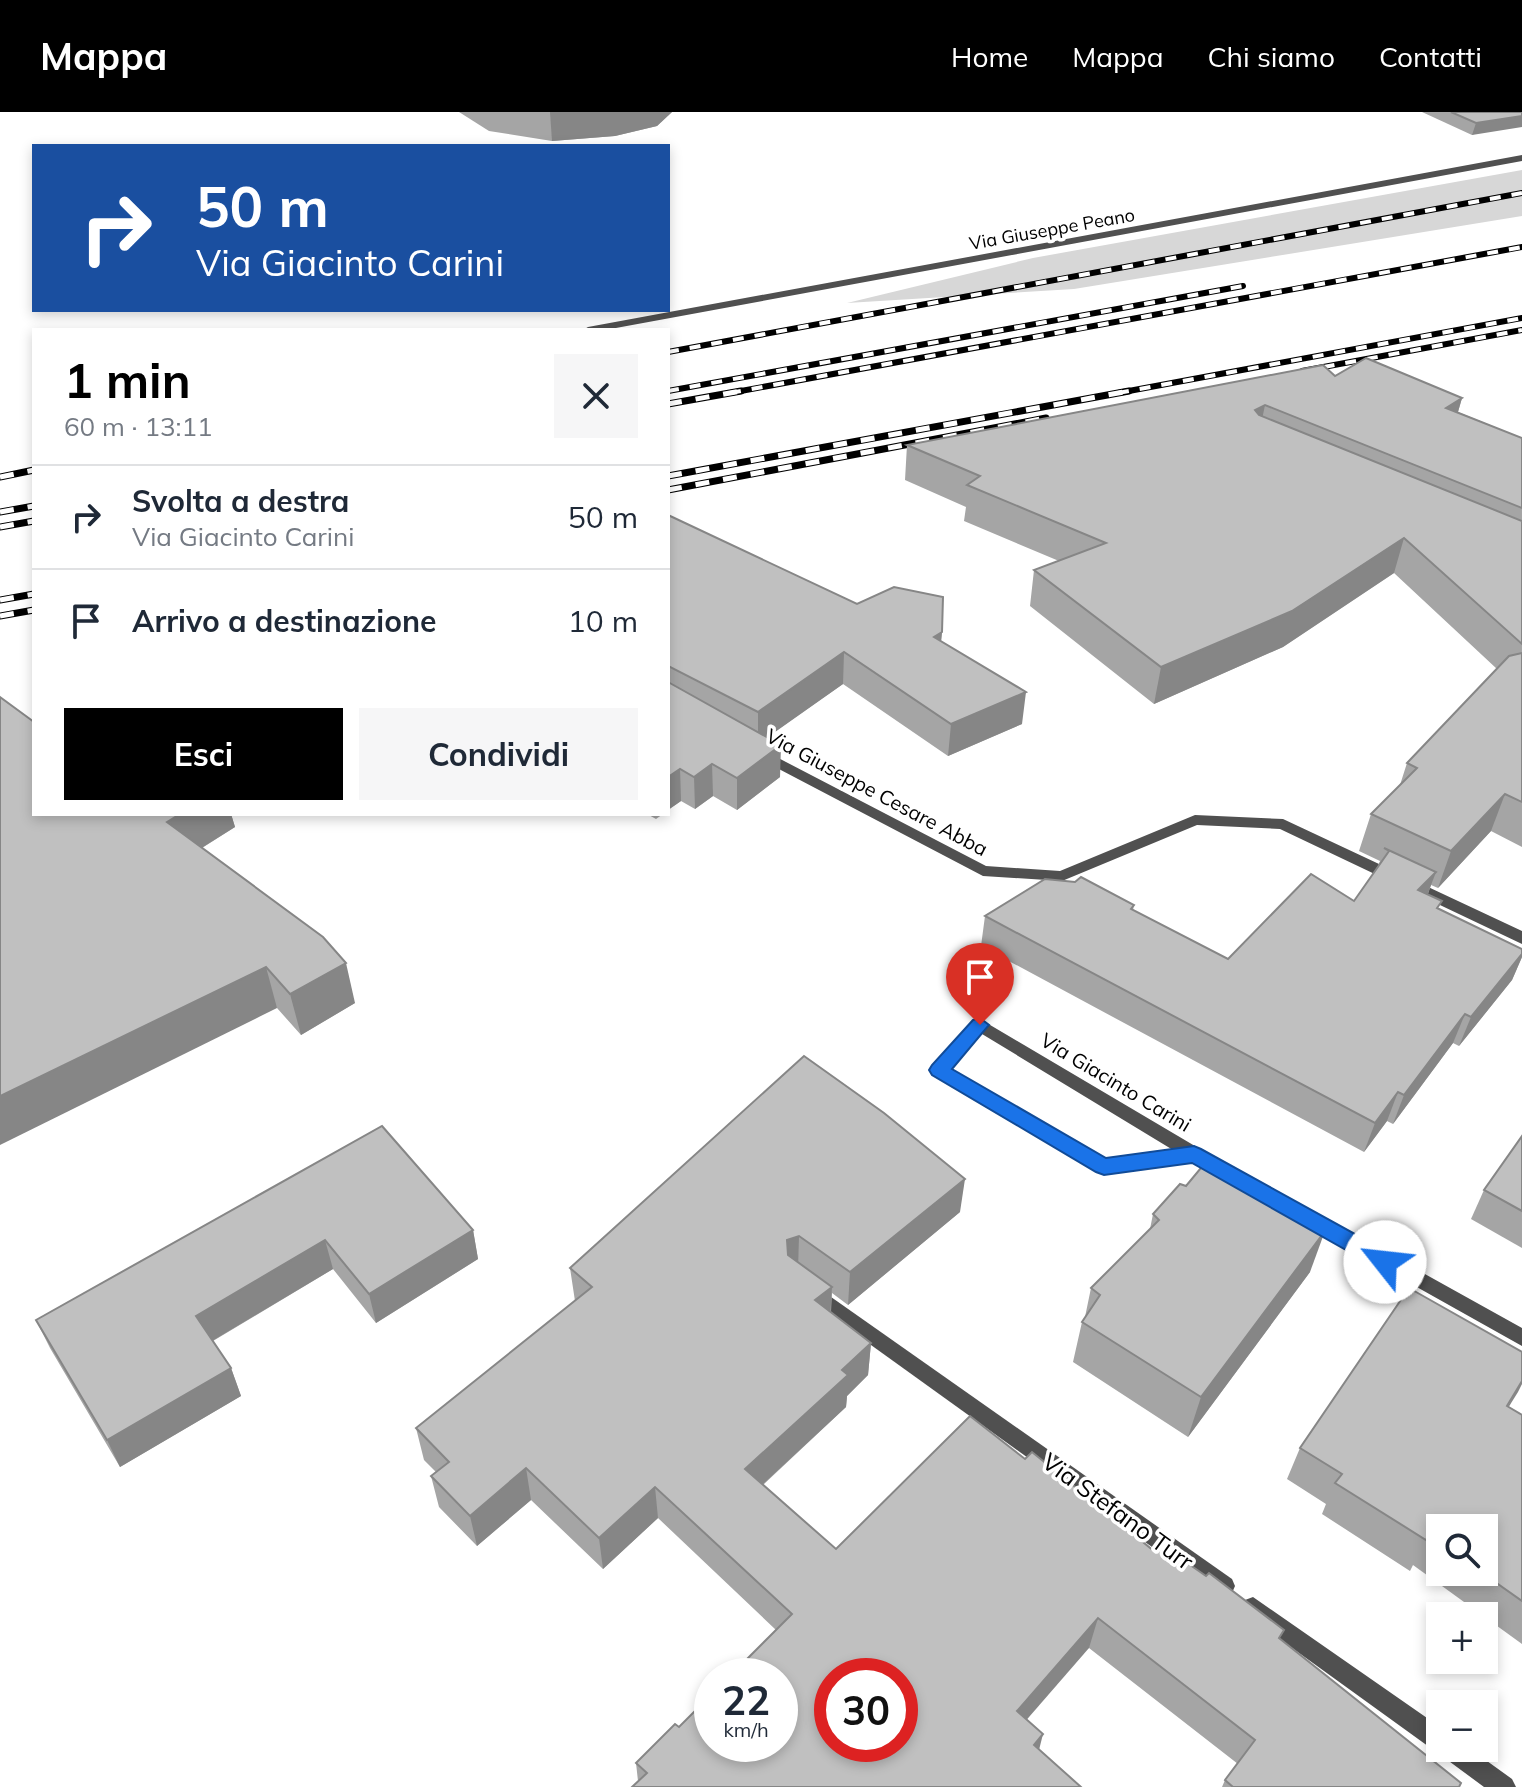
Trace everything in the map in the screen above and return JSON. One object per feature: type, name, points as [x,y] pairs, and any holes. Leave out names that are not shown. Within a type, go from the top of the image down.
[{"type":"street","name":"Via Giuseppe Peano","points":[[599,328],[1522,158]]},
{"type":"street","name":"Via Giuseppe Cesare Abba","points":[[750,748],[983,871],[1062,876],[1195,820],[1283,824],[1522,938]]},
{"type":"street","name":"Via Giacinto Carini","points":[[1194,1154],[1104,1167],[939,1070],[980,1025],[1194,1154],[1522,1338]]},
{"type":"street","name":"Via Stefano Turr","points":[[796,1280],[1426,1731]]},
{"type":"street","points":[[1469,1762],[1504,1787]]},
{"type":"shaded area","points":[[1522,170],[1522,216],[1074,289],[847,303],[1033,258]]},
{"type":"building","points":[[1451,112],[1522,112],[1522,116],[1476,123]]},
{"type":"building","points":[[1366,358],[1462,398],[1446,408],[1522,438],[1522,508],[1265,405],[1255,410],[1259,415],[1522,521],[1522,644],[1404,538],[1292,611],[1161,667],[1034,570],[1106,543],[967,485],[980,476],[907,445],[1323,365],[1335,376]]},
{"type":"building","points":[[670,516],[857,604],[894,587],[943,597],[942,632],[934,637],[1026,692],[951,724],[844,652],[758,712],[670,667]]},
{"type":"building","points":[[1522,653],[1522,802],[1505,794],[1451,851],[1371,814],[1417,768],[1407,763],[1509,656]]},
{"type":"building","points":[[670,683],[781,745],[737,778],[712,764],[694,777],[680,769],[670,776]]},
{"type":"building","points":[[0,697],[32,721],[32,816],[177,816],[167,822],[323,937],[346,963],[290,994],[266,967],[0,1096]]},
{"type":"building","points":[[1384,848],[1436,872],[1418,890],[1442,901],[1437,908],[1522,949],[1522,954],[1471,1017],[1465,1014],[1404,1095],[1398,1092],[1375,1123],[985,916],[1045,879],[1075,882],[1081,877],[1134,905],[1131,909],[1228,959],[1311,874],[1354,901],[1389,851]]},
{"type":"building","points":[[804,1056],[884,1113],[965,1179],[850,1272],[799,1236],[787,1240],[788,1255],[832,1287],[815,1300],[871,1343],[842,1370],[848,1375],[745,1469],[836,1549],[970,1416],[1025,1459],[1032,1452],[1154,1551],[1160,1544],[1206,1576],[1209,1573],[1284,1630],[1279,1638],[1426,1755],[1426,1762],[1435,1762],[1461,1783],[1459,1787],[1233,1787],[1225,1780],[1255,1740],[1098,1618],[1017,1711],[1043,1734],[1034,1745],[1081,1787],[632,1787],[647,1773],[636,1763],[675,1724],[679,1727],[694,1712],[694,1762],[798,1762],[798,1658],[748,1658],[792,1614],[655,1487],[599,1538],[526,1468],[470,1516],[431,1476],[449,1462],[416,1428],[592,1287],[570,1268]]},
{"type":"building","points":[[382,1126],[473,1230],[369,1294],[325,1240],[196,1316],[231,1368],[107,1440],[36,1320]]},
{"type":"building","points":[[1522,1136],[1522,1211],[1484,1190]]},
{"type":"building","points":[[1205,1163],[1325,1231],[1201,1397],[1082,1322],[1100,1295],[1091,1288],[1159,1220],[1153,1214],[1180,1184],[1186,1186]]},
{"type":"building","points":[[1409,1288],[1522,1352],[1522,1381],[1507,1406],[1522,1415],[1522,1601],[1498,1584],[1498,1514],[1426,1514],[1426,1540],[1335,1483],[1342,1474],[1300,1448]]},
{"type":"railway","points":[[670,352],[1522,193]]},
{"type":"railway","points":[[737,392],[1522,247]]},
{"type":"railway","points":[[670,391],[1243,286]]},
{"type":"railway","points":[[1118,393],[1522,318]]},
{"type":"railway","points":[[1302,371],[1522,330]]},
{"type":"railway","points":[[737,392],[741,391]]},
{"type":"railway","points":[[670,476],[1129,391]]},
{"type":"railway","points":[[670,404],[737,392]]},
{"type":"railway","points":[[730,393],[737,392]]},
{"type":"railway","points":[[670,490],[1046,418]]},
{"type":"railway","points":[[0,477],[32,470]]},
{"type":"railway","points":[[0,512],[32,506]]},
{"type":"railway","points":[[0,527],[32,521]]},
{"type":"railway","points":[[0,600],[32,594]]},
{"type":"railway","points":[[0,616],[32,610]]},
{"type":"route","points":[[980,1025],[939,1070],[1104,1167],[1194,1154],[1385,1262]]}]
